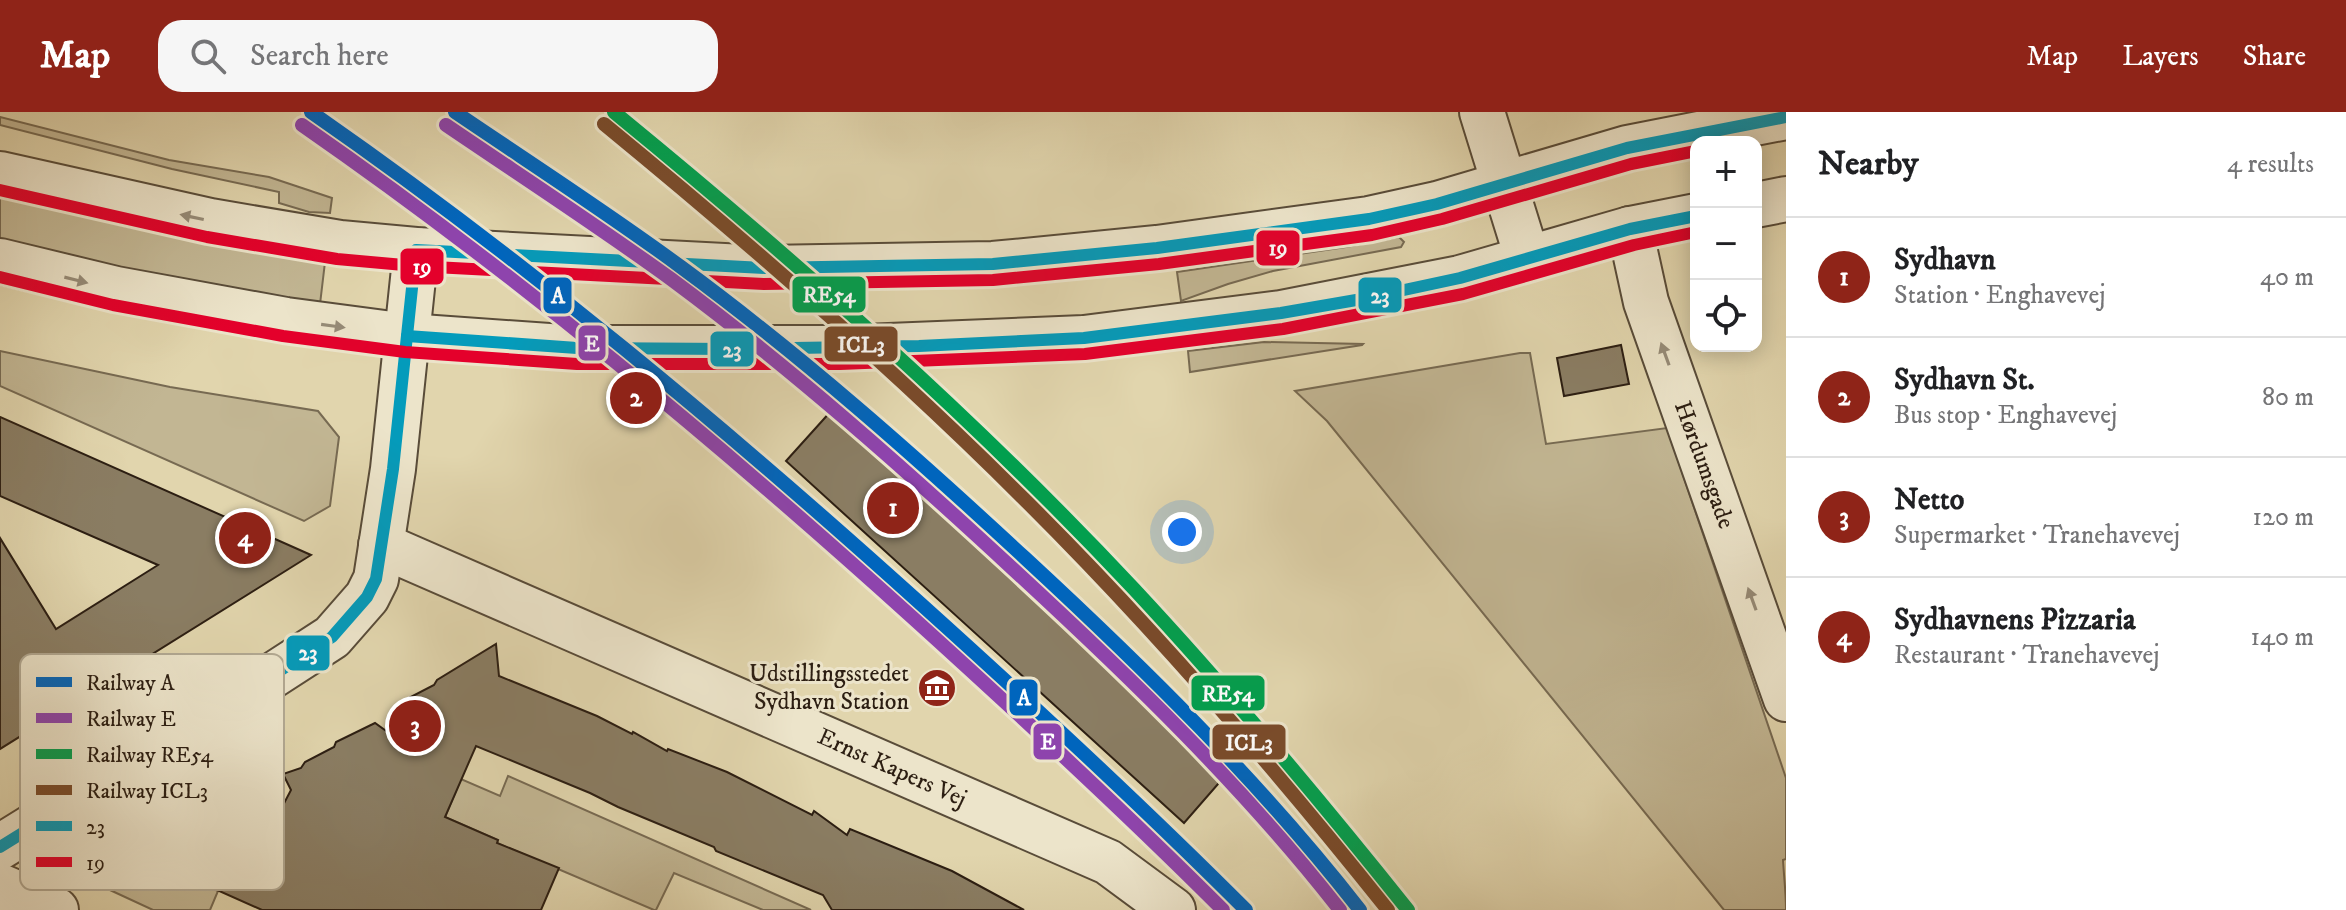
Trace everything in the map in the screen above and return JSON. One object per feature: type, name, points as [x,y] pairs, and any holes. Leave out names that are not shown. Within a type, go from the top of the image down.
[{"type":"street","points":[[1482,112],[1527,257]]},
{"type":"street","points":[[0,174],[210,221],[340,243],[416,250],[765,268],[993,264],[1157,248],[1355,221],[1437,204],[1627,148],[1786,117]]},
{"type":"street","points":[[1762,204],[1786,199]]},
{"type":"street","points":[[0,261],[116,289],[286,320],[407,336],[577,348],[919,346],[1084,338],[1281,313],[1460,278],[1630,229],[1690,217]]},
{"type":"street","name":"Hørdumsgade","points":[[1630,229],[1646,302],[1786,699]]},
{"type":"street","points":[[284,668],[332,637],[367,597],[376,579],[393,469],[416,250]]},
{"type":"street","name":"Ernst Kapers Vej","points":[[381,545],[1108,862],[1173,910]]},
{"type":"street","points":[[0,847],[20,835]]},
{"type":"street","points":[[0,886],[56,910]]},
{"type":"shaded area","points":[[0,117],[169,160],[269,177],[332,198],[330,213],[309,212],[279,203],[279,192],[172,169],[0,125]]},
{"type":"shaded area","points":[[0,196],[129,227],[325,262],[320,304],[121,270],[0,242]]},
{"type":"shaded area","points":[[1399,237],[1404,242],[1401,247],[1273,271],[1181,301],[1177,272]]},
{"type":"shaded area","points":[[1264,342],[1363,344],[1190,372],[1188,351]]},
{"type":"shaded area","points":[[0,351],[170,387],[318,411],[339,437],[330,506],[304,521],[0,386]]},
{"type":"shaded area","points":[[1530,353],[1546,444],[1667,428],[1786,778],[1786,859],[1783,860],[1786,910],[1724,910],[1327,421],[1295,391]]},
{"type":"shaded area","points":[[508,776],[811,910],[763,910],[674,873],[654,910],[497,843],[498,840],[445,817],[461,779],[500,796]]},
{"type":"shaded area","points":[[110,890],[218,891],[210,910],[153,910]]},
{"type":"building","points":[[1621,345],[1629,384],[1564,396],[1557,358]]},
{"type":"building","points":[[832,410],[919,483],[1108,656],[1225,776],[1184,823],[786,461]]},
{"type":"building","points":[[0,417],[311,555],[152,654],[20,654],[20,737],[0,749],[0,538],[56,629],[158,565],[0,496]]},
{"type":"building","points":[[496,644],[499,676],[633,732],[667,751],[727,772],[812,815],[814,811],[847,835],[850,829],[952,871],[1024,910],[832,910],[823,895],[476,746],[445,817],[498,840],[497,843],[559,868],[541,910],[262,910],[217,890],[284,890],[284,803],[291,790],[284,774],[301,768],[305,762],[334,747],[336,742],[375,723],[389,733],[403,701],[434,685],[437,680]]},
{"type":"rail line","name":"A","points":[[311,112],[548,288],[775,475],[1045,717],[1246,910]]},
{"type":"rail line","name":"A","points":[[455,112],[681,267],[814,371],[900,445],[1025,558],[1200,727],[1282,816],[1360,910]]},
{"type":"rail line","name":"RE54","points":[[614,112],[882,342],[1073,525],[1240,707],[1408,910]]},
{"type":"rail line","name":"ICL3","points":[[604,124],[818,306],[922,401],[1072,547],[1212,699],[1388,910]]},
{"type":"rail line","name":"E","points":[[302,125],[539,300],[691,424],[913,618],[1223,910]]},
{"type":"rail line","name":"E","points":[[446,125],[671,279],[760,348],[889,456],[1056,609],[1184,733],[1264,819],[1340,910]]},
{"type":"transit line","name":"23","points":[[284,668],[332,637],[367,597],[376,579],[393,469],[416,250],[765,268],[993,264],[1157,248],[1369,219],[1437,204],[1627,148],[1786,117]]},
{"type":"transit line","name":"19","points":[[0,190],[207,237],[337,259],[415,266],[764,284],[993,280],[1159,264],[1372,235],[1442,219],[1631,164],[1690,152]]},
{"type":"transit line","name":"23","points":[[407,336],[577,348],[732,349],[919,346],[1084,338],[1281,313],[1362,299],[1460,278],[1630,229],[1690,217]]},
{"type":"transit line","name":"19","points":[[0,277],[113,305],[283,336],[405,352],[577,364],[840,364],[1085,354],[1283,329],[1463,294],[1634,245],[1690,233]]},
{"type":"transit line","name":"23","points":[[0,847],[20,835]]},
{"type":"place","name":"Sydhavn St.","points":[[636,398]]},
{"type":"place","name":"Sydhavn","points":[[893,508]]},
{"type":"place","name":"Sydhavnens Pizzaria","points":[[245,538]]},
{"type":"place","name":"Udstillingsstedet Sydhavn Station","points":[[937,688]]},
{"type":"place","name":"Netto","points":[[415,726]]}]
